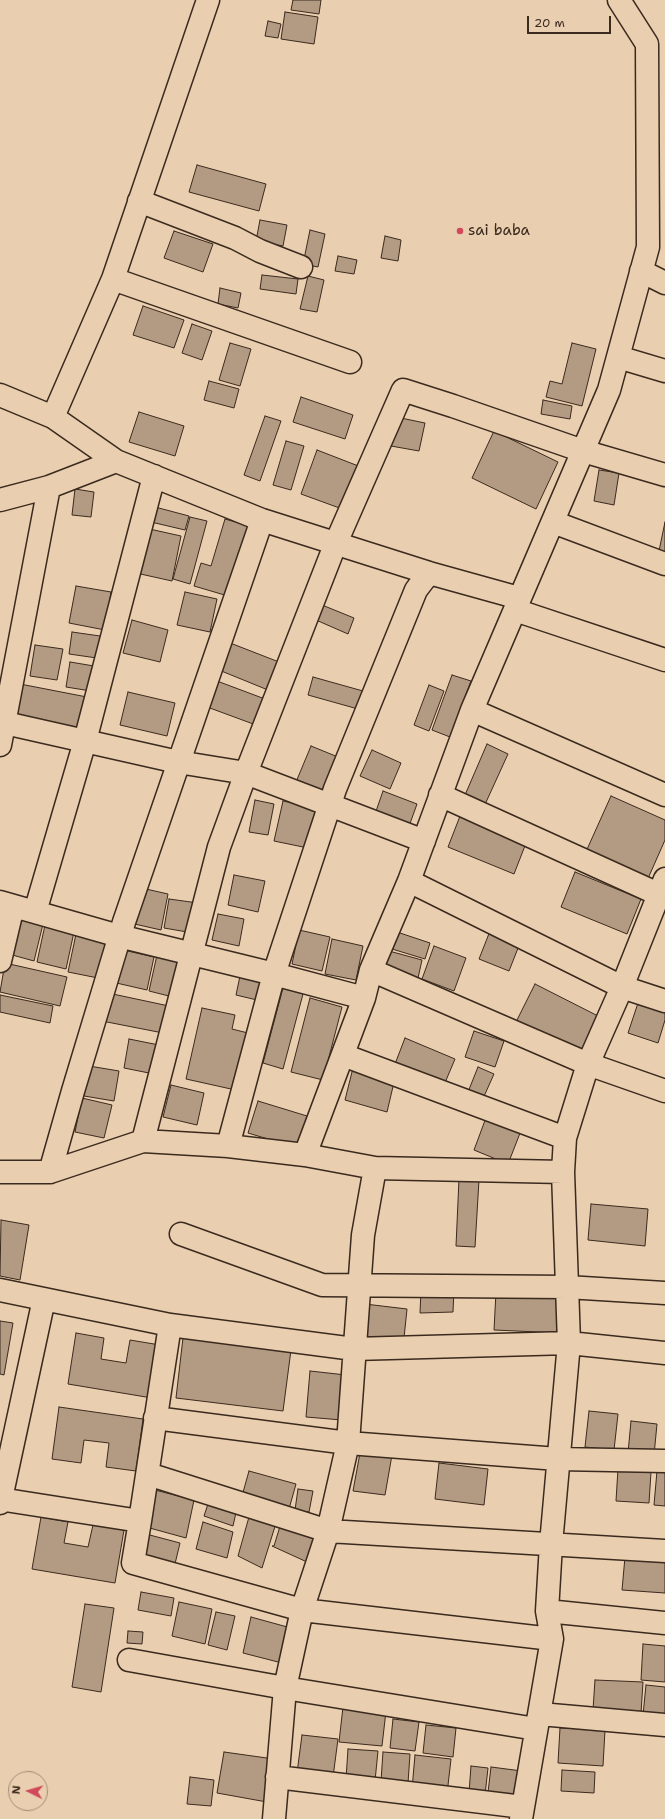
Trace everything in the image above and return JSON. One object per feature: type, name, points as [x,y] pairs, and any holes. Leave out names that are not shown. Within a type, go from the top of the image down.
[{"type":"street","points":[[53,417],[113,279],[208,0]]},
{"type":"street","points":[[305,1155],[364,998],[371,970],[409,881],[472,710],[609,390],[648,247],[656,174],[656,47],[619,0]]},
{"type":"street","points":[[139,201],[235,238],[260,252],[301,267]]},
{"type":"street","points":[[641,271],[665,283]]},
{"type":"street","points":[[113,279],[350,362]]},
{"type":"street","points":[[618,357],[665,371]]},
{"type":"street","points":[[143,1141],[219,847],[335,545],[403,390],[583,451],[665,475]]},
{"type":"street","points":[[0,395],[53,417],[116,461],[262,520],[335,545],[429,573],[517,604],[665,660]]},
{"type":"street","points":[[0,500],[49,487],[116,461]]},
{"type":"street","points":[[35,912],[86,741],[154,476]]},
{"type":"street","points":[[0,744],[49,487]]},
{"type":"street","points":[[50,1172],[119,936],[262,520]]},
{"type":"street","points":[[553,522],[665,564]]},
{"type":"street","points":[[228,1146],[274,974],[330,806],[416,590],[429,573]]},
{"type":"street","points":[[472,710],[665,795]]},
{"type":"street","points":[[5,723],[178,762],[246,774],[424,841]]},
{"type":"street","points":[[278,1778],[522,1813],[552,1639],[547,1611],[558,1458],[569,1343],[563,1172],[565,1138],[588,1064],[622,987],[661,886],[440,795]]},
{"type":"street","points":[[409,881],[622,987],[665,1001]]},
{"type":"street","points":[[0,960],[7,904],[119,936],[364,998]]},
{"type":"street","points":[[371,970],[588,1064],[665,1091]]},
{"type":"street","points":[[343,1055],[565,1138]]},
{"type":"street","points":[[0,1172],[50,1172],[143,1141],[228,1146],[305,1155],[375,1168],[563,1172]]},
{"type":"street","points":[[274,1819],[285,1688],[302,1610],[328,1531],[348,1443],[363,1235],[375,1168]]},
{"type":"street","points":[[181,1234],[322,1285],[360,1284],[567,1287],[665,1293]]},
{"type":"street","points":[[0,1290],[170,1325],[354,1349],[569,1343],[665,1353]]},
{"type":"street","points":[[44,1299],[0,1500],[140,1521]]},
{"type":"street","points":[[170,1325],[133,1563],[302,1610],[552,1639]]},
{"type":"street","points":[[155,1418],[348,1443],[558,1458],[665,1460]]},
{"type":"street","points":[[148,1474],[328,1531],[665,1551]]},
{"type":"street","points":[[547,1611],[665,1623]]},
{"type":"street","points":[[129,1660],[285,1688],[538,1722],[665,1725]]},
{"type":"building","points":[[293,0],[321,0],[319,14],[291,10]]},
{"type":"building","points":[[285,12],[318,17],[314,44],[281,39]]},
{"type":"building","points":[[268,21],[281,24],[278,38],[265,36]]},
{"type":"building","points":[[197,165],[266,184],[259,211],[189,192]]},
{"type":"building","points":[[260,220],[287,225],[283,246],[256,241]]},
{"type":"building","points":[[310,230],[325,234],[318,267],[303,264]]},
{"type":"building","points":[[174,231],[213,244],[203,272],[164,258]]},
{"type":"building","points":[[385,236],[401,240],[398,261],[381,258]]},
{"type":"building","points":[[338,256],[357,260],[354,274],[335,271]]},
{"type":"building","points":[[262,275],[298,279],[296,294],[260,289]]},
{"type":"building","points":[[308,276],[324,280],[317,312],[300,309]]},
{"type":"building","points":[[220,288],[241,293],[238,308],[218,304]]},
{"type":"building","points":[[143,306],[184,320],[174,348],[133,335]]},
{"type":"building","points":[[192,324],[212,331],[202,360],[182,353]]},
{"type":"building","points":[[230,343],[251,349],[240,386],[219,380]]},
{"type":"building","points":[[572,343],[596,349],[582,406],[546,397],[550,381],[562,384]]},
{"type":"building","points":[[209,381],[239,389],[234,408],[204,400]]},
{"type":"building","points":[[301,397],[353,415],[345,439],[293,422]]},
{"type":"building","points":[[543,400],[572,406],[570,419],[541,414]]},
{"type":"building","points":[[139,412],[184,426],[175,456],[129,442]]},
{"type":"building","points":[[265,416],[281,421],[260,481],[244,475]]},
{"type":"building","points":[[396,417],[425,423],[419,451],[391,446]]},
{"type":"building","points":[[494,431],[558,462],[536,509],[472,478]]},
{"type":"building","points":[[286,441],[304,446],[291,490],[273,485]]},
{"type":"building","points":[[317,450],[361,467],[345,510],[301,494]]},
{"type":"building","points":[[599,470],[619,473],[614,505],[594,501]]},
{"type":"building","points":[[75,489],[94,492],[91,517],[72,515]]},
{"type":"building","points":[[155,507],[189,516],[185,530],[151,522]]},
{"type":"building","points":[[190,517],[207,521],[190,584],[173,579]]},
{"type":"building","points":[[225,519],[249,526],[228,596],[194,586],[201,563],[211,566]]},
{"type":"building","points":[[665,522],[665,552],[659,551]]},
{"type":"building","points":[[145,528],[181,536],[172,581],[136,573]]},
{"type":"building","points":[[76,586],[111,592],[105,630],[69,623]]},
{"type":"building","points":[[185,592],[217,599],[210,632],[177,625]]},
{"type":"building","points":[[322,605],[354,618],[348,634],[316,620]]},
{"type":"building","points":[[132,620],[168,630],[160,662],[123,653]]},
{"type":"building","points":[[72,632],[100,636],[97,658],[69,654]]},
{"type":"building","points":[[225,641],[279,662],[268,690],[214,668]]},
{"type":"building","points":[[35,645],[63,649],[57,680],[30,676]]},
{"type":"building","points":[[70,662],[94,666],[91,691],[66,687]]},
{"type":"building","points":[[452,675],[471,681],[450,737],[432,730]]},
{"type":"building","points":[[313,677],[363,691],[358,709],[308,695]]},
{"type":"building","points":[[209,678],[265,699],[256,725],[199,704]]},
{"type":"building","points":[[20,684],[87,697],[81,728],[14,715]]},
{"type":"building","points":[[429,685],[444,691],[429,731],[414,725]]},
{"type":"building","points":[[128,692],[175,703],[167,736],[120,725]]},
{"type":"building","points":[[487,744],[508,754],[482,811],[462,802]]},
{"type":"building","points":[[311,746],[338,757],[324,793],[296,782]]},
{"type":"building","points":[[372,750],[401,763],[390,789],[360,776]]},
{"type":"building","points":[[383,791],[417,804],[408,829],[374,817]]},
{"type":"building","points":[[611,796],[665,820],[665,840],[646,883],[584,856]]},
{"type":"building","points":[[255,800],[274,804],[268,835],[249,832]]},
{"type":"building","points":[[283,801],[316,808],[308,848],[274,841]]},
{"type":"building","points":[[462,811],[528,838],[514,874],[448,847]]},
{"type":"building","points":[[575,872],[641,899],[627,934],[561,907]]},
{"type":"building","points":[[234,875],[265,881],[258,912],[228,905]]},
{"type":"building","points":[[137,887],[168,894],[161,930],[130,923]]},
{"type":"building","points":[[169,899],[198,903],[193,933],[164,928]]},
{"type":"building","points":[[218,914],[244,919],[239,946],[212,940]]},
{"type":"building","points":[[14,917],[43,924],[34,961],[5,953]]},
{"type":"building","points":[[45,925],[74,932],[66,969],[37,962]]},
{"type":"building","points":[[492,926],[522,938],[509,971],[479,959]]},
{"type":"building","points":[[299,930],[330,937],[322,971],[292,964]]},
{"type":"building","points":[[397,932],[430,943],[425,959],[392,949]]},
{"type":"building","points":[[76,934],[106,940],[98,978],[68,972]]},
{"type":"building","points":[[332,939],[363,946],[356,980],[325,974]]},
{"type":"building","points":[[434,946],[466,958],[454,991],[422,979]]},
{"type":"building","points":[[119,949],[154,957],[147,990],[112,982]]},
{"type":"building","points":[[389,951],[422,960],[418,978],[385,969]]},
{"type":"building","points":[[157,955],[185,961],[177,998],[149,991]]},
{"type":"building","points":[[5,963],[67,977],[60,1006],[0,992]]},
{"type":"building","points":[[240,976],[261,980],[257,1000],[236,995]]},
{"type":"building","points":[[535,984],[600,1017],[581,1054],[516,1022]]},
{"type":"building","points":[[283,988],[303,994],[283,1069],[263,1063]]},
{"type":"building","points":[[108,993],[169,1006],[163,1033],[102,1021]]},
{"type":"building","points":[[0,995],[53,1006],[50,1023],[0,1012]]},
{"type":"building","points":[[310,998],[342,1007],[323,1080],[291,1072]]},
{"type":"building","points":[[639,1000],[665,1009],[665,1020],[658,1043],[628,1033]]},
{"type":"building","points":[[202,1008],[235,1015],[232,1029],[252,1034],[240,1091],[186,1079]]},
{"type":"building","points":[[474,1031],[504,1041],[495,1067],[465,1057]]},
{"type":"building","points":[[405,1038],[455,1059],[444,1085],[395,1064]]},
{"type":"building","points":[[129,1039],[159,1045],[154,1074],[124,1068]]},
{"type":"building","points":[[89,1066],[119,1071],[114,1101],[84,1096]]},
{"type":"building","points":[[478,1067],[494,1074],[481,1103],[466,1097]]},
{"type":"building","points":[[353,1068],[395,1078],[387,1112],[345,1100]]},
{"type":"building","points":[[171,1085],[204,1093],[197,1125],[163,1117]]},
{"type":"building","points":[[82,1098],[112,1105],[104,1138],[75,1132]]},
{"type":"building","points":[[258,1101],[307,1116],[298,1148],[248,1133]]},
{"type":"building","points":[[487,1115],[522,1128],[508,1164],[474,1150]]},
{"type":"building","points":[[459,1179],[479,1180],[475,1247],[456,1246]]},
{"type":"building","points":[[591,1204],[648,1209],[645,1246],[588,1240]]},
{"type":"building","points":[[1,1220],[29,1225],[20,1280],[0,1276]]},
{"type":"building","points":[[454,1289],[453,1312],[420,1313],[421,1290]]},
{"type":"building","points":[[496,1292],[562,1295],[561,1333],[494,1330]]},
{"type":"building","points":[[365,1304],[407,1309],[404,1338],[365,1339]]},
{"type":"building","points":[[0,1321],[13,1323],[4,1375],[0,1374]]},
{"type":"building","points":[[76,1333],[104,1338],[101,1359],[126,1363],[130,1340],[160,1345],[152,1398],[68,1384]]},
{"type":"building","points":[[183,1338],[291,1350],[283,1411],[176,1398]]},
{"type":"building","points":[[310,1371],[346,1375],[342,1420],[306,1417]]},
{"type":"building","points":[[59,1407],[143,1419],[136,1471],[106,1467],[109,1443],[84,1440],[81,1463],[52,1459]]},
{"type":"building","points":[[589,1411],[618,1414],[614,1450],[585,1447]]},
{"type":"building","points":[[631,1421],[657,1424],[654,1455],[628,1453]]},
{"type":"building","points":[[360,1453],[392,1455],[385,1495],[353,1491]]},
{"type":"building","points":[[439,1463],[488,1469],[484,1505],[435,1499]]},
{"type":"building","points":[[618,1469],[651,1472],[649,1503],[616,1501]]},
{"type":"building","points":[[249,1471],[296,1484],[289,1509],[242,1496]]},
{"type":"building","points":[[657,1471],[665,1472],[665,1506],[654,1505]]},
{"type":"building","points":[[298,1489],[313,1491],[309,1512],[295,1510]]},
{"type":"building","points":[[155,1490],[194,1500],[186,1538],[146,1527]]},
{"type":"building","points":[[209,1501],[237,1508],[233,1526],[204,1516]]},
{"type":"building","points":[[41,1517],[68,1522],[64,1543],[88,1547],[93,1525],[124,1530],[115,1583],[32,1569]]},
{"type":"building","points":[[249,1517],[277,1520],[262,1568],[238,1556]]},
{"type":"building","points":[[203,1522],[233,1532],[227,1558],[196,1549]]},
{"type":"building","points":[[281,1523],[321,1533],[307,1562],[272,1546],[274,1546]]},
{"type":"building","points":[[146,1534],[180,1543],[174,1568],[140,1560]]},
{"type":"building","points":[[625,1557],[665,1560],[665,1593],[622,1590]]},
{"type":"building","points":[[141,1592],[174,1598],[171,1616],[138,1610]]},
{"type":"building","points":[[179,1602],[212,1609],[205,1644],[172,1636]]},
{"type":"building","points":[[85,1604],[114,1608],[101,1692],[72,1687]]},
{"type":"building","points":[[216,1612],[235,1616],[227,1650],[208,1645]]},
{"type":"building","points":[[251,1617],[291,1628],[282,1663],[243,1653]]},
{"type":"building","points":[[128,1631],[143,1632],[142,1644],[127,1643]]},
{"type":"building","points":[[643,1644],[665,1646],[665,1682],[641,1680]]},
{"type":"building","points":[[595,1680],[643,1682],[641,1713],[593,1710]]},
{"type":"building","points":[[646,1685],[665,1687],[665,1717],[643,1715]]},
{"type":"building","points":[[343,1707],[386,1711],[382,1746],[339,1742]]},
{"type":"building","points":[[393,1719],[419,1722],[415,1751],[390,1748]]},
{"type":"building","points":[[426,1725],[456,1728],[453,1757],[423,1753]]},
{"type":"building","points":[[560,1728],[605,1730],[603,1766],[558,1763]]},
{"type":"building","points":[[302,1735],[338,1739],[333,1777],[297,1773]]},
{"type":"building","points":[[348,1749],[378,1751],[375,1781],[346,1779]]},
{"type":"building","points":[[224,1752],[274,1759],[267,1802],[217,1793]]},
{"type":"building","points":[[383,1752],[410,1754],[408,1783],[381,1781]]},
{"type":"building","points":[[415,1755],[451,1759],[447,1794],[412,1789]]},
{"type":"building","points":[[471,1766],[488,1768],[485,1795],[469,1793]]},
{"type":"building","points":[[491,1767],[522,1771],[519,1804],[487,1801]]},
{"type":"building","points":[[562,1770],[595,1772],[594,1793],[561,1791]]},
{"type":"building","points":[[190,1777],[214,1780],[211,1806],[187,1804]]},
{"type":"place","name":"sai baba","points":[[460,231]]}]
